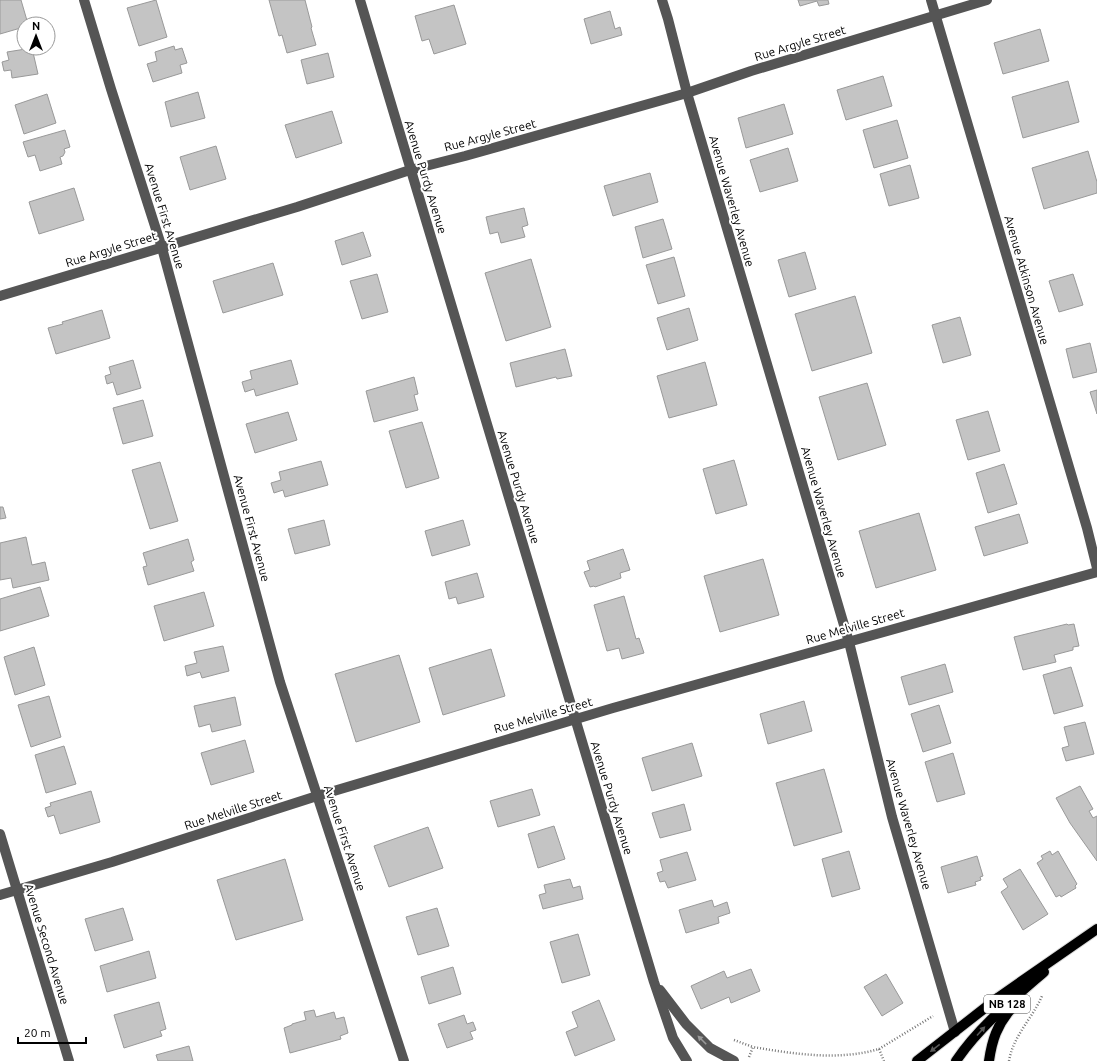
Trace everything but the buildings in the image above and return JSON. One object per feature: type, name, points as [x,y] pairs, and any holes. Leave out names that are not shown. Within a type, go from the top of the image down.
[{"type":"main road","name":"NB 128","points":[[917,1061],[998,997],[1097,929]]},
{"type":"main road","name":"NB 128","points":[[956,1061],[1003,1008],[1030,986],[1056,962],[1064,952]]},
{"type":"main road","points":[[988,1061],[992,1042],[1001,1020],[1030,986]]},
{"type":"street","name":"Avenue First Avenue","points":[[84,0],[162,248],[280,682],[404,1061]]},
{"type":"street","name":"Avenue Purdy Avenue","points":[[360,0],[654,982],[673,1038],[687,1061]]},
{"type":"street","name":"Avenue Waverley Avenue","points":[[662,0],[687,93],[849,642],[892,817],[955,1032]]},
{"type":"street","name":"Avenue Atkinson Avenue","points":[[931,0],[1085,520],[1097,568]]},
{"type":"street","name":"Rue Argyle Street","points":[[0,296],[297,207],[410,170],[687,93],[751,71],[987,0]]},
{"type":"street","name":"Rue Melville Street","points":[[0,895],[17,891],[317,796],[575,719],[1097,572]]},
{"type":"street","name":"Avenue Second Avenue","points":[[0,834],[69,1061]]},
{"type":"street","name":"Avenue Purdy Avenue","points":[[654,982],[686,1024],[710,1048],[734,1061]]},
{"type":"path","points":[[1009,1061],[1011,1051],[1019,1034],[1038,1005]]},
{"type":"path","points":[[729,1038],[753,1047],[780,1052],[848,1056],[878,1049],[936,1013]]},
{"type":"path","points":[[750,1056],[753,1047]]},
{"type":"path","points":[[878,1049],[884,1061]]}]
